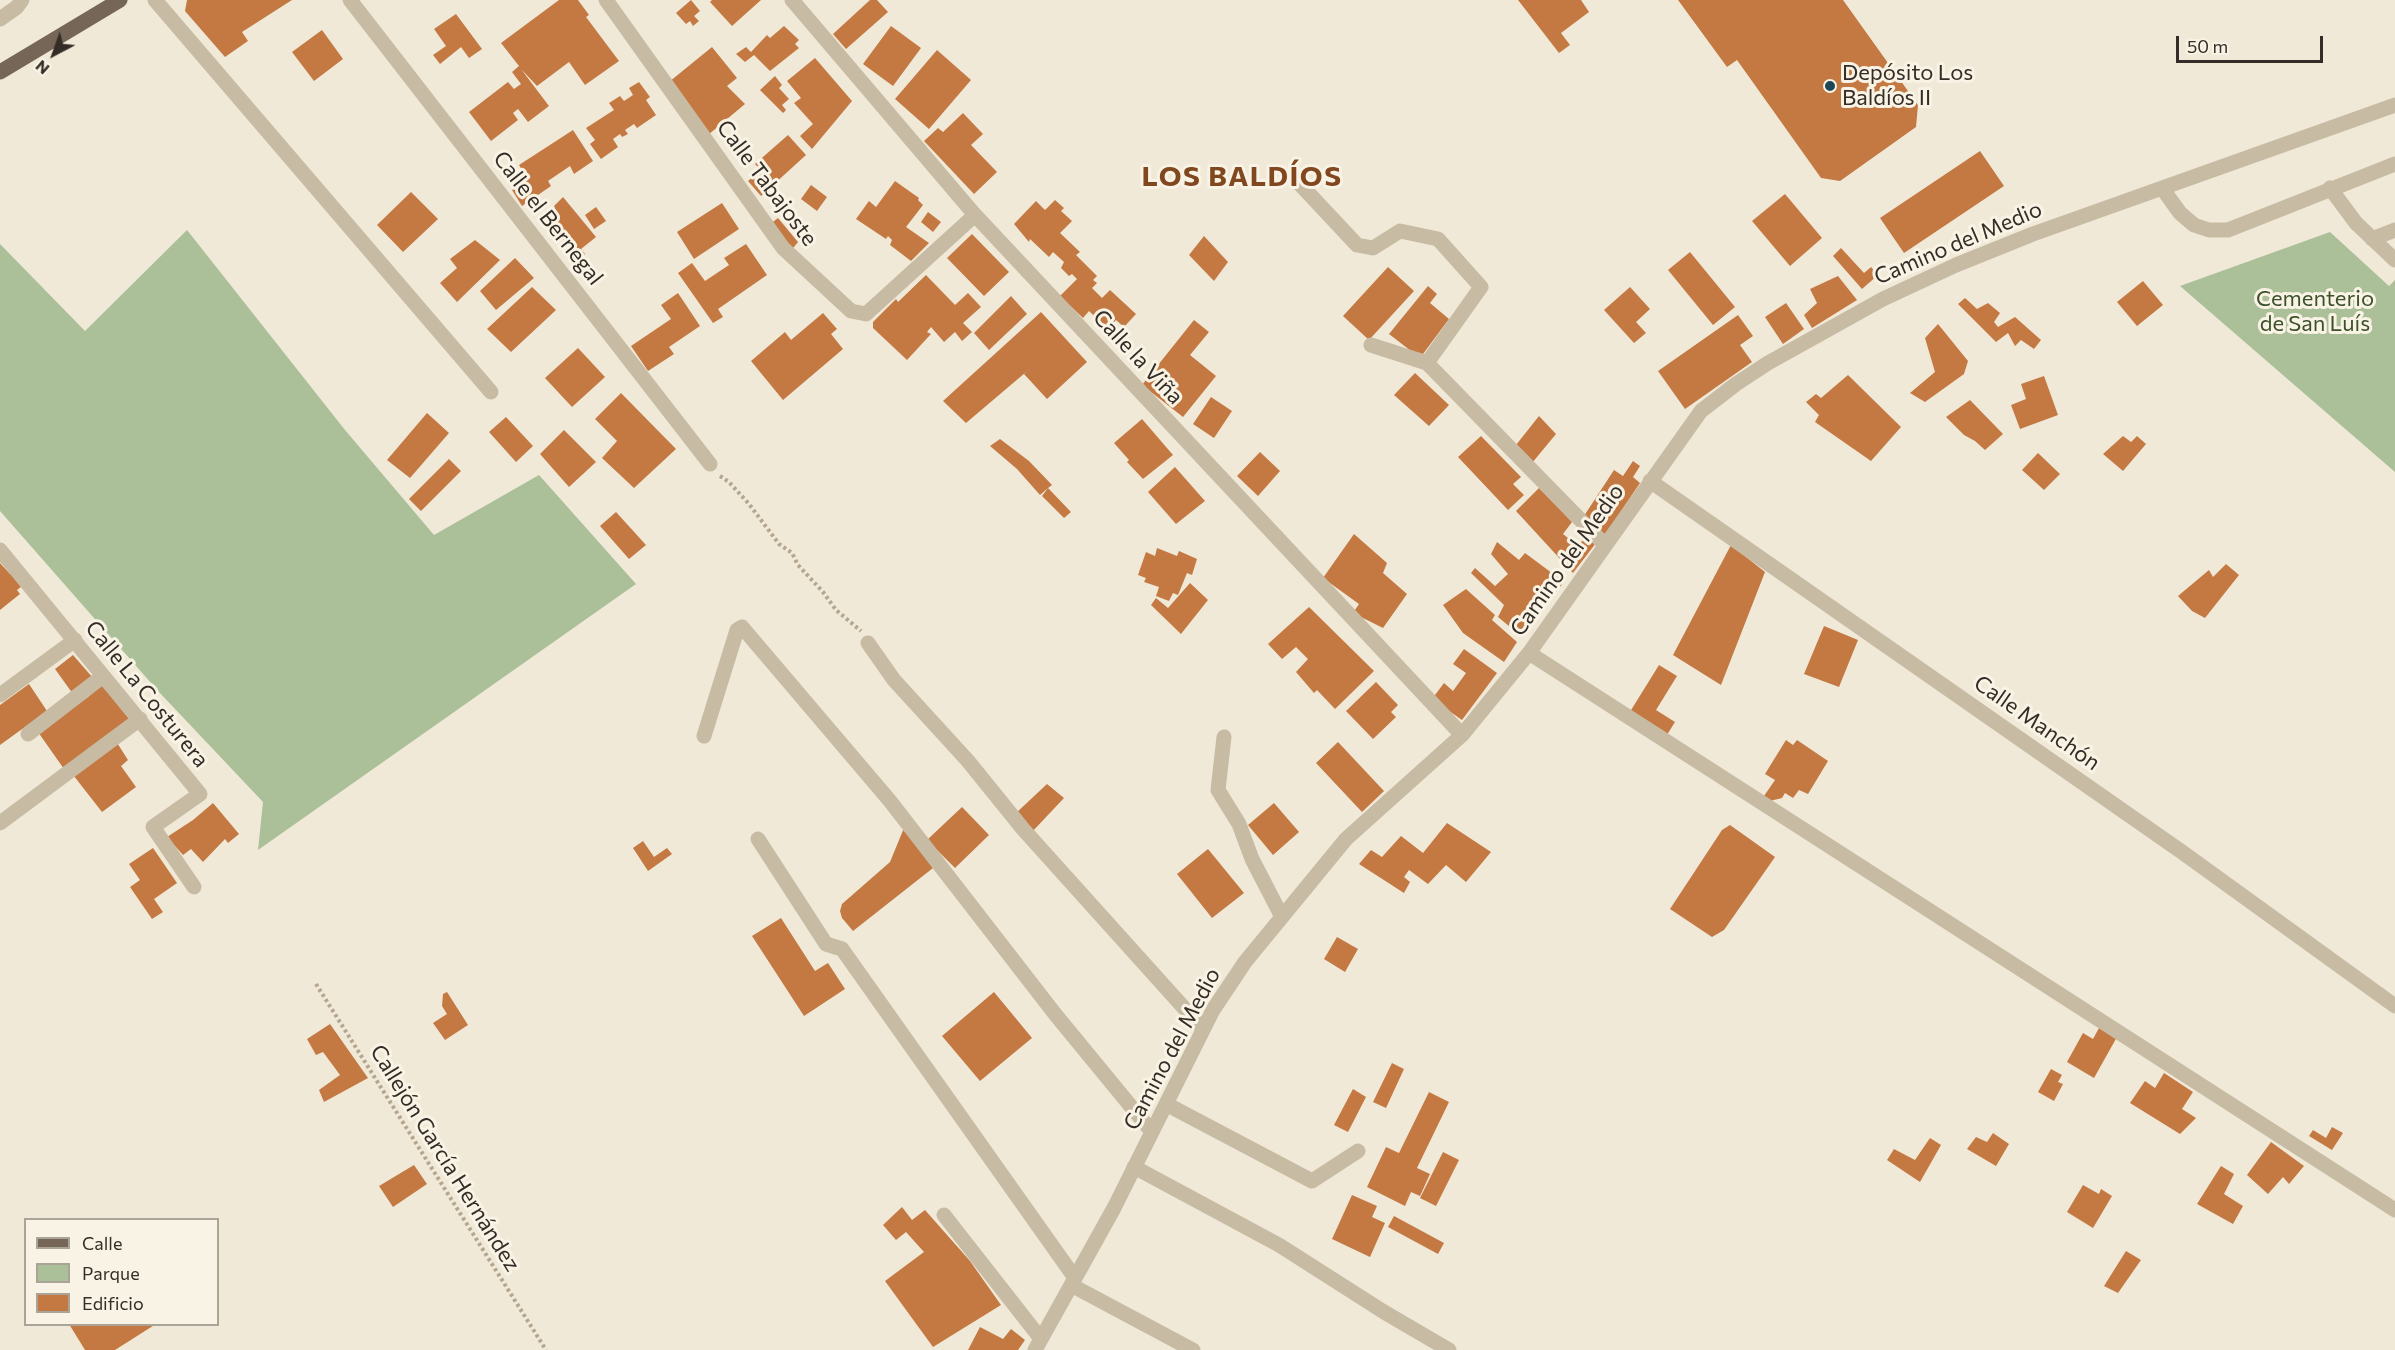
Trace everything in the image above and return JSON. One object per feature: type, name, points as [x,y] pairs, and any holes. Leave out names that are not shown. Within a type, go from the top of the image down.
[{"type":"main road","points":[[0,72],[120,0]]},
{"type":"street","points":[[0,19],[17,7],[22,0]]},
{"type":"street","points":[[155,0],[491,392]]},
{"type":"street","name":"Calle el Bernegal","points":[[350,0],[710,464]]},
{"type":"street","name":"Calle Tabajoste","points":[[606,0],[783,249],[852,311],[866,314],[975,215]]},
{"type":"street","name":"Calle la Viña","points":[[792,0],[975,215],[1462,735]]},
{"type":"street","name":"Camino del Medio","points":[[1038,1344],[1134,1167],[1203,1029],[1245,962],[1346,839],[1462,735],[1529,653],[1701,411],[1768,363],[1883,299],[1956,265],[2033,234],[2395,105]]},
{"type":"street","points":[[2162,188],[2180,213],[2194,225],[2209,230],[2228,230],[2395,164]]},
{"type":"street","points":[[1298,182],[1357,245],[1373,248],[1400,231],[1438,239],[1481,287],[1427,363]]},
{"type":"street","points":[[2330,188],[2356,223],[2395,260]]},
{"type":"street","points":[[2372,239],[2395,230]]},
{"type":"street","points":[[1371,345],[1427,363],[1605,545]]},
{"type":"street","name":"Calle Manchón","points":[[1650,481],[2182,852],[2395,1006]]},
{"type":"street","name":"Calle La Costurera","points":[[0,550],[200,794],[153,827],[194,887]]},
{"type":"street","points":[[704,736],[737,630],[742,627],[890,801],[1055,1014],[1152,1132]]},
{"type":"street","points":[[0,696],[75,640]]},
{"type":"street","points":[[868,642],[894,680],[968,761],[1023,830],[1203,1029]]},
{"type":"street","points":[[1529,653],[2395,1210]]},
{"type":"street","points":[[28,734],[103,676]]},
{"type":"street","points":[[0,823],[140,719]]},
{"type":"street","points":[[1224,737],[1218,790],[1239,824],[1252,859],[1282,917]]},
{"type":"street","points":[[758,839],[826,944],[842,949],[1073,1282],[1193,1350]]},
{"type":"street","points":[[1166,1104],[1312,1181],[1358,1151]]},
{"type":"street","points":[[1134,1167],[1279,1245],[1384,1312],[1449,1350]]},
{"type":"street","points":[[944,1215],[1038,1344]]},
{"type":"path","points":[[710,464],[715,473],[729,482],[749,504],[779,544],[792,553],[798,565],[836,610],[865,634],[868,642]]},
{"type":"path","name":"Callejón García Hernández","points":[[316,984],[546,1350]]},
{"type":"green space","points":[[187,230],[345,430],[434,535],[539,475],[636,584],[258,850],[263,802],[159,692],[0,511],[0,244],[85,331]]},
{"type":"green space","name":"Cementerio de San Luís","points":[[2330,232],[2389,286],[2395,280],[2395,472],[2180,286]]},
{"type":"building","points":[[187,0],[292,0],[242,32],[248,41],[225,57],[185,11]]},
{"type":"building","points":[[559,0],[578,0],[589,15],[586,17],[619,61],[585,85],[569,62],[537,86],[521,69],[549,106],[528,122],[518,109],[513,113],[518,120],[491,141],[469,112],[508,82],[514,89],[521,84],[512,72],[519,66],[501,43]]},
{"type":"building","points":[[691,0],[700,11],[694,16],[699,21],[693,26],[690,21],[686,24],[676,13]]},
{"type":"building","points":[[712,0],[761,0],[732,26],[710,2]]},
{"type":"building","points":[[870,0],[877,0],[888,12],[846,49],[833,34]]},
{"type":"building","points":[[1518,0],[1581,0],[1589,12],[1561,33],[1570,45],[1559,53]]},
{"type":"building","name":"Depósito Los Baldíos II","points":[[1678,0],[1843,0],[1918,105],[1916,127],[1840,181],[1821,178],[1737,60],[1727,67]]},
{"type":"building","points":[[456,14],[482,49],[469,58],[461,47],[440,64],[433,55],[446,46],[434,29]]},
{"type":"building","points":[[784,26],[799,40],[795,44],[799,48],[770,71],[754,55],[745,62],[736,54],[746,47],[751,52],[767,35],[770,38]]},
{"type":"building","points":[[891,26],[921,48],[893,86],[863,64]]},
{"type":"building","points":[[322,30],[343,59],[314,81],[292,52]]},
{"type":"building","points":[[712,47],[737,78],[727,86],[745,104],[708,135],[669,82]]},
{"type":"building","points":[[937,50],[971,80],[929,129],[895,99]]},
{"type":"building","points":[[815,58],[852,101],[812,149],[800,136],[813,124],[794,103],[801,98],[787,81]]},
{"type":"building","points":[[775,76],[782,85],[779,88],[789,99],[782,105],[786,110],[783,113],[760,90]]},
{"type":"building","points":[[639,82],[650,97],[646,100],[656,115],[637,128],[634,124],[625,130],[628,134],[622,137],[620,134],[613,139],[618,147],[601,159],[590,144],[595,140],[586,128],[614,110],[609,103],[620,96],[624,101],[633,95],[629,88]]},
{"type":"building","points":[[963,113],[983,134],[971,145],[997,172],[974,194],[924,141],[938,128],[943,132]]},
{"type":"building","points":[[573,130],[593,161],[574,174],[570,166],[548,181],[551,186],[522,206],[512,190],[528,179],[519,165]]},
{"type":"building","points":[[788,135],[806,155],[761,196],[748,181],[761,170],[755,164]]},
{"type":"building","points":[[1980,151],[2004,186],[1904,253],[1880,218]]},
{"type":"building","points":[[514,167],[522,177],[512,185],[504,175]]},
{"type":"building","points":[[895,181],[919,198],[918,200],[923,205],[906,227],[929,243],[911,261],[890,245],[892,240],[888,236],[886,239],[856,219],[869,201],[876,207]]},
{"type":"building","points":[[811,185],[827,197],[817,211],[801,199]]},
{"type":"building","points":[[411,192],[438,219],[403,252],[377,225]]},
{"type":"building","points":[[1785,194],[1822,238],[1790,266],[1752,221]]},
{"type":"building","points":[[563,197],[596,237],[581,249],[585,254],[576,261],[564,247],[567,244],[545,217]]},
{"type":"building","points":[[1055,200],[1064,208],[1061,211],[1072,221],[1060,233],[1080,252],[1076,255],[1097,276],[1093,280],[1097,283],[1092,288],[1102,298],[1110,290],[1136,314],[1124,327],[1116,320],[1108,329],[1089,311],[1083,318],[1060,296],[1077,279],[1072,274],[1069,276],[1061,268],[1064,262],[1053,252],[1049,257],[1030,239],[1029,242],[1014,224],[1036,201],[1045,210]]},
{"type":"building","points":[[722,203],[739,229],[694,259],[677,232]]},
{"type":"building","points":[[596,207],[606,221],[594,229],[585,215]]},
{"type":"building","points":[[928,212],[941,222],[933,232],[921,222]]},
{"type":"building","points":[[778,218],[798,242],[789,253],[769,225]]},
{"type":"building","points":[[972,234],[1009,272],[984,296],[947,258]]},
{"type":"building","points":[[1204,236],[1228,262],[1214,281],[1189,255]]},
{"type":"building","points":[[475,240],[500,260],[457,302],[440,283],[457,268],[450,259]]},
{"type":"building","points":[[746,244],[767,275],[718,309],[723,317],[713,323],[678,273],[692,263],[705,281],[729,265],[724,258]]},
{"type":"building","points":[[1841,248],[1864,273],[1871,267],[1878,275],[1862,289],[1833,256]]},
{"type":"building","points":[[1690,252],[1735,307],[1713,325],[1668,270]]},
{"type":"building","points":[[515,258],[534,278],[496,310],[480,291]]},
{"type":"building","points":[[1388,267],[1414,291],[1369,340],[1343,316]]},
{"type":"building","points":[[926,275],[955,305],[968,293],[981,307],[963,323],[972,332],[962,341],[955,332],[944,342],[931,327],[927,332],[931,334],[907,360],[873,328],[873,322],[896,299],[898,302]]},
{"type":"building","points":[[1838,276],[1857,300],[1812,328],[1804,315],[1817,303],[1810,289]]},
{"type":"building","points":[[2143,281],[2163,305],[2137,326],[2117,302]]},
{"type":"building","points":[[1428,286],[1437,294],[1430,303],[1449,319],[1420,358],[1389,334]]},
{"type":"building","points":[[532,287],[556,310],[511,352],[487,329]]},
{"type":"building","points":[[1630,287],[1650,309],[1636,322],[1646,333],[1634,343],[1604,310]]},
{"type":"building","points":[[678,293],[700,326],[669,347],[674,354],[648,371],[631,346],[671,319],[661,305]]},
{"type":"building","points":[[1011,296],[1027,314],[989,350],[974,333]]},
{"type":"building","points":[[1965,298],[1977,309],[1988,303],[2000,313],[1994,322],[1998,327],[2015,317],[2041,340],[2034,349],[2021,340],[2015,346],[2008,333],[1996,342],[1958,304]]},
{"type":"building","points":[[1786,303],[1804,329],[1783,344],[1765,317]]},
{"type":"building","points":[[1041,312],[1087,362],[1047,399],[1024,374],[1032,367],[966,423],[943,401]]},
{"type":"building","points":[[823,313],[837,329],[831,334],[843,349],[783,400],[751,361],[785,332],[791,340]]},
{"type":"building","points":[[1738,315],[1753,336],[1740,345],[1752,362],[1685,409],[1658,371]]},
{"type":"building","points":[[1194,320],[1209,332],[1190,355],[1216,376],[1183,417],[1142,385]]},
{"type":"building","points":[[1938,324],[1968,361],[1964,374],[1925,402],[1910,393],[1935,372],[1925,338]]},
{"type":"building","points":[[578,348],[605,377],[572,407],[545,378]]},
{"type":"building","points":[[1415,373],[1449,405],[1429,426],[1394,395]]},
{"type":"building","points":[[1848,375],[1901,427],[1871,461],[1815,422],[1819,415],[1806,402],[1816,394],[1821,398]]},
{"type":"building","points":[[2044,376],[2058,415],[2020,429],[2011,405],[2026,399],[2021,384]]},
{"type":"building","points":[[621,393],[676,449],[634,488],[602,458],[617,441],[595,419]]},
{"type":"building","points":[[1211,397],[1232,411],[1214,438],[1193,424]]},
{"type":"building","points":[[1970,400],[2003,434],[1985,450],[1964,435],[1946,417]]},
{"type":"building","points":[[427,413],[449,433],[410,478],[387,460]]},
{"type":"building","points":[[1539,416],[1556,434],[1532,463],[1516,445]]},
{"type":"building","points":[[506,417],[533,446],[516,462],[489,432]]},
{"type":"building","points":[[1142,419],[1173,455],[1143,479],[1114,443]]},
{"type":"building","points":[[564,430],[596,462],[569,487],[540,454]]},
{"type":"building","points":[[1481,436],[1521,477],[1513,484],[1524,495],[1508,510],[1458,457]]},
{"type":"building","points":[[2123,436],[2131,442],[2137,436],[2146,444],[2123,471],[2103,454]]},
{"type":"building","points":[[1000,439],[1029,461],[1052,485],[1040,495],[1017,469],[990,446]]},
{"type":"building","points":[[1260,452],[1280,471],[1258,496],[1237,476]]},
{"type":"building","points":[[2038,453],[2060,474],[2044,490],[2022,470]]},
{"type":"building","points":[[449,459],[461,471],[421,511],[409,499]]},
{"type":"building","points":[[1633,461],[1640,466],[1633,477],[1640,483],[1605,535],[1582,519],[1614,470],[1623,476]]},
{"type":"building","points":[[1175,467],[1205,501],[1176,524],[1148,492]]},
{"type":"building","points":[[1048,488],[1071,512],[1064,518],[1042,496]]},
{"type":"building","points":[[1539,488],[1572,522],[1563,534],[1578,546],[1587,535],[1596,543],[1573,573],[1516,511]]},
{"type":"building","points":[[616,512],[646,545],[629,559],[600,526]]},
{"type":"building","points":[[1354,534],[1387,563],[1383,573],[1407,594],[1383,628],[1353,613],[1359,604],[1323,578]]},
{"type":"building","points":[[1497,542],[1519,560],[1525,553],[1564,582],[1521,636],[1498,617],[1504,605],[1471,573],[1475,568],[1495,586],[1508,574],[1491,554]]},
{"type":"building","points":[[1731,545],[1765,572],[1721,685],[1673,655]]},
{"type":"building","points":[[1157,548],[1177,556],[1179,551],[1197,559],[1192,575],[1187,573],[1178,595],[1173,593],[1169,601],[1156,596],[1159,587],[1144,582],[1146,578],[1138,575],[1146,552],[1155,556]]},
{"type":"building","points":[[0,563],[10,574],[16,569],[27,582],[17,590],[20,594],[0,610]]},
{"type":"building","points":[[2226,564],[2239,575],[2205,618],[2192,611],[2178,596],[2209,570],[2213,577]]},
{"type":"building","points":[[1190,583],[1208,600],[1181,634],[1151,605],[1156,598],[1168,608]]},
{"type":"building","points":[[1466,589],[1495,615],[1492,620],[1517,642],[1504,662],[1463,633],[1443,605]]},
{"type":"building","points":[[1309,607],[1374,671],[1335,709],[1317,690],[1314,693],[1296,672],[1308,659],[1296,647],[1282,659],[1268,644]]},
{"type":"building","points":[[1824,626],[1858,640],[1839,687],[1804,674]]},
{"type":"building","points":[[1464,649],[1497,673],[1462,720],[1432,699],[1444,683],[1453,691],[1466,673],[1453,664]]},
{"type":"building","points":[[73,655],[93,678],[73,694],[55,669]]},
{"type":"building","points":[[1659,665],[1677,676],[1656,710],[1675,722],[1665,738],[1628,715]]},
{"type":"building","points":[[1376,682],[1398,705],[1391,712],[1396,717],[1373,739],[1346,711]]},
{"type":"building","points":[[103,683],[133,716],[64,769],[38,732],[88,697]]},
{"type":"building","points":[[29,684],[47,711],[0,745],[0,705]]},
{"type":"building","points":[[114,738],[128,760],[121,766],[136,787],[102,812],[70,771]]},
{"type":"building","points":[[1786,740],[1793,745],[1797,740],[1828,761],[1808,794],[1799,790],[1793,798],[1785,793],[1782,798],[1770,801],[1764,796],[1775,780],[1765,774]]},
{"type":"building","points":[[1338,742],[1384,791],[1362,812],[1316,763]]},
{"type":"building","points":[[1047,784],[1064,798],[1031,833],[1015,814]]},
{"type":"building","points":[[213,803],[239,834],[228,843],[225,839],[203,862],[191,849],[183,855],[167,837]]},
{"type":"building","points":[[1274,803],[1299,832],[1273,855],[1248,825]]},
{"type":"building","points":[[962,807],[989,835],[955,868],[927,840]]},
{"type":"building","points":[[1447,823],[1491,852],[1466,882],[1446,865],[1428,884],[1409,870],[1404,877],[1410,882],[1404,893],[1359,864],[1371,850],[1382,857],[1401,836],[1423,853]]},
{"type":"building","points":[[1730,825],[1775,857],[1724,930],[1712,937],[1670,909],[1722,830]]},
{"type":"building","points":[[904,828],[933,868],[853,931],[842,918],[840,911],[842,904],[890,862]]},
{"type":"building","points":[[643,841],[654,857],[667,848],[672,854],[648,871],[633,848]]},
{"type":"building","points":[[153,848],[177,883],[154,899],[163,912],[152,919],[130,887],[140,880],[129,864]]},
{"type":"building","points":[[1208,849],[1244,893],[1212,918],[1177,874]]},
{"type":"building","points":[[781,918],[815,971],[828,963],[845,989],[804,1016],[752,936]]},
{"type":"building","points":[[1337,937],[1358,949],[1345,972],[1324,959]]},
{"type":"building","points":[[447,992],[468,1025],[445,1040],[433,1023],[447,1014],[442,1006],[443,994]]},
{"type":"building","points":[[994,992],[1032,1038],[980,1081],[942,1036]]},
{"type":"building","points":[[330,1024],[368,1078],[324,1102],[319,1090],[340,1075],[323,1052],[316,1055],[307,1039]]},
{"type":"building","points":[[2099,1028],[2117,1037],[2094,1078],[2067,1062],[2083,1033],[2093,1039]]},
{"type":"building","points":[[1392,1063],[1404,1069],[1386,1108],[1373,1102]]},
{"type":"building","points":[[2051,1069],[2062,1075],[2058,1082],[2063,1084],[2054,1101],[2038,1092]]},
{"type":"building","points":[[2164,1073],[2193,1092],[2182,1109],[2196,1118],[2180,1134],[2130,1103],[2145,1081],[2155,1088]]},
{"type":"building","points":[[1353,1089],[1366,1097],[1348,1132],[1334,1125]]},
{"type":"building","points":[[1429,1092],[1449,1102],[1417,1168],[1430,1174],[1420,1196],[1411,1192],[1405,1206],[1367,1187],[1386,1147],[1399,1153]]},
{"type":"building","points":[[2332,1127],[2343,1133],[2332,1150],[2309,1136],[2313,1130],[2326,1138]]},
{"type":"building","points":[[1993,1133],[2009,1144],[1996,1166],[1967,1149],[1976,1137],[1987,1142]]},
{"type":"building","points":[[1930,1138],[1941,1145],[1920,1182],[1887,1160],[1894,1149],[1915,1160]]},
{"type":"building","points":[[2271,1142],[2304,1166],[2289,1184],[2283,1177],[2268,1194],[2247,1175]]},
{"type":"building","points":[[1443,1152],[1459,1160],[1436,1206],[1420,1198]]},
{"type":"building","points":[[414,1165],[427,1184],[393,1207],[379,1186]]},
{"type":"building","points":[[2221,1166],[2234,1174],[2224,1194],[2243,1206],[2233,1224],[2197,1204]]},
{"type":"building","points":[[2083,1185],[2099,1194],[2101,1189],[2112,1196],[2093,1228],[2067,1212]]},
{"type":"building","points":[[1352,1195],[1377,1206],[1372,1217],[1385,1223],[1370,1257],[1332,1239]]},
{"type":"building","points":[[902,1207],[912,1220],[925,1210],[970,1261],[1001,1305],[933,1347],[885,1281],[924,1252],[906,1232],[896,1240],[883,1225]]},
{"type":"building","points":[[1394,1216],[1444,1243],[1438,1254],[1388,1227]]},
{"type":"building","points":[[2126,1251],[2141,1260],[2118,1293],[2104,1286]]},
{"type":"building","points":[[70,1326],[153,1326],[115,1350],[85,1350]]},
{"type":"building","points":[[980,1327],[1003,1339],[1011,1329],[1025,1340],[1018,1350],[968,1350]]},
{"type":"place","name":"Depósito Los Baldíos II","points":[[1830,86]]},
{"type":"district","name":"LOS BALDÍOS","points":[[1242,177]]}]
